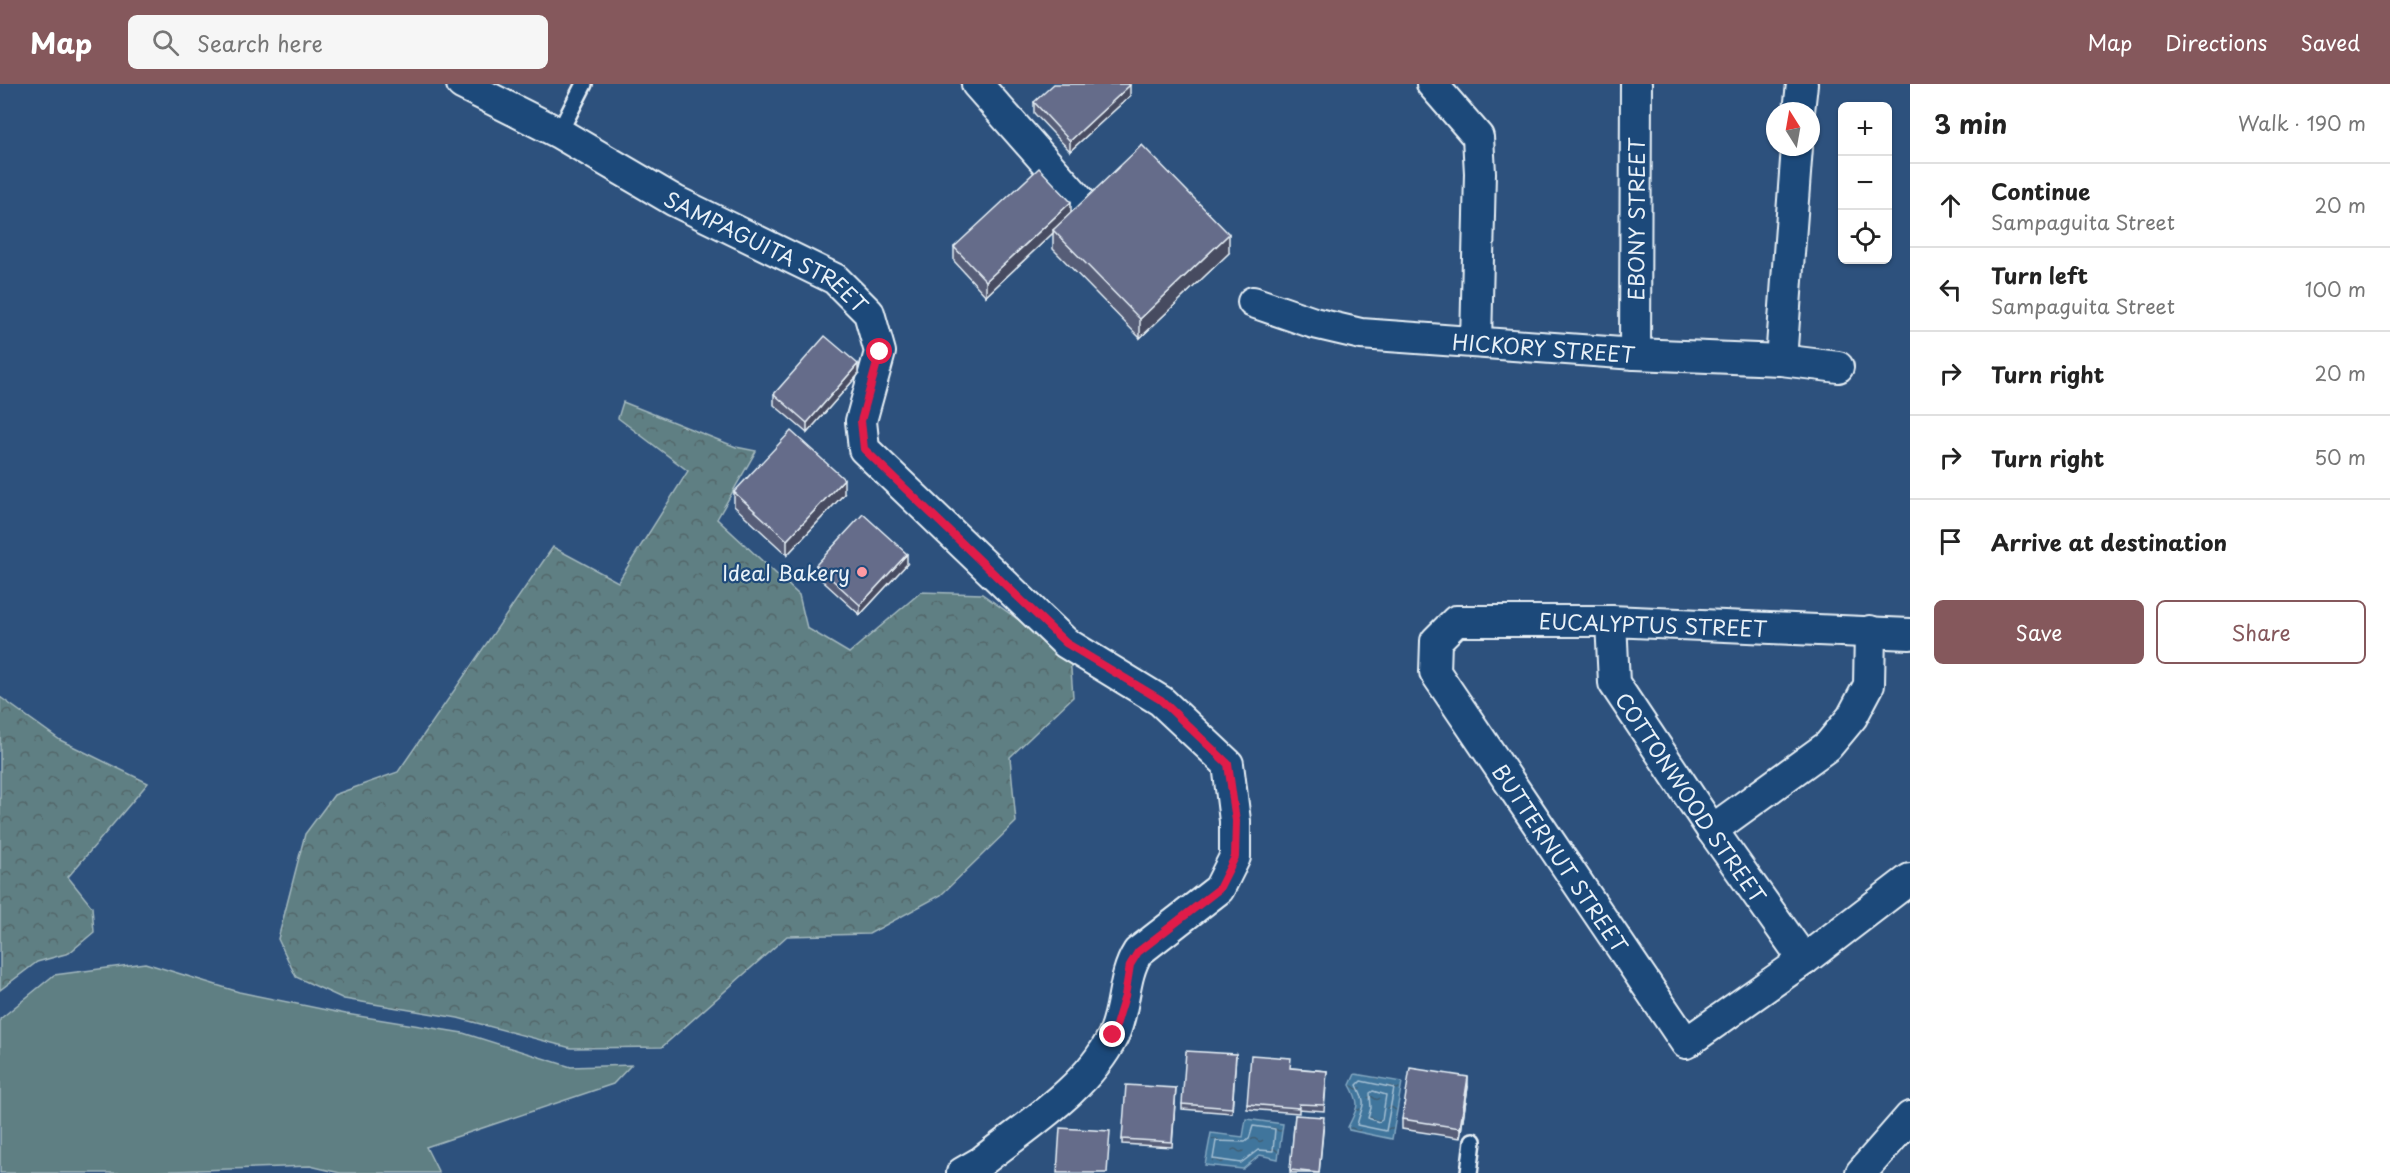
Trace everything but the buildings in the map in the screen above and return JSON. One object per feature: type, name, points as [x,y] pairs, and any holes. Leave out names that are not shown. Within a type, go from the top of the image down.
[{"type":"street","name":"SAMPAGUITA STREET","points":[[462,84],[559,133],[675,201],[835,279],[869,313],[880,352],[861,421],[864,449],[1066,643],[1161,700],[1228,764],[1236,821],[1235,857],[1219,889],[1138,952],[1130,965],[1125,996],[1113,1035],[1083,1081],[981,1162],[962,1173]]},
{"type":"street","points":[[977,84],[1081,202]]},
{"type":"street","points":[[1432,84],[1478,137],[1480,173],[1476,342]]},
{"type":"street","name":"EBONY STREET","points":[[1635,354],[1636,84]]},
{"type":"street","points":[[1800,102],[1802,84]]},
{"type":"street","points":[[1781,360],[1796,156]]},
{"type":"street","name":"HICKORY STREET","points":[[1253,302],[1314,323],[1361,334],[1635,354],[1781,360],[1838,367]]},
{"type":"street","name":"EUCALYPTUS STREET","points":[[1435,672],[1436,641],[1456,621],[1611,621],[1910,634]]},
{"type":"street","name":"COTTONWOOD STREET","points":[[1611,621],[1614,683],[1712,830],[1804,960]]},
{"type":"street","points":[[1712,830],[1828,746],[1852,717],[1869,685],[1870,631]]},
{"type":"street","name":"BUTTERNUT STREET","points":[[1435,672],[1686,1043],[1804,960]]},
{"type":"street","points":[[1804,960],[1910,879]]},
{"type":"street","points":[[1861,1173],[1910,1117]]},
{"type":"lane","points":[[559,133],[584,84]]},
{"type":"lane","points":[[1469,1173],[1473,1142]]},
{"type":"green space","points":[[623,402],[736,447],[756,451],[717,519],[799,595],[807,628],[849,653],[921,592],[982,594],[1070,656],[1073,697],[1010,757],[1016,822],[941,895],[869,934],[787,936],[662,1047],[571,1048],[458,1018],[344,999],[296,977],[278,939],[305,834],[334,795],[398,772],[553,547],[618,582],[688,471],[618,418]]},
{"type":"green space","points":[[0,697],[60,740],[148,783],[68,877],[92,907],[94,932],[69,953],[37,962],[0,990]]},
{"type":"green space","points":[[145,963],[239,992],[346,1014],[463,1033],[571,1067],[631,1065],[613,1084],[426,1147],[439,1173],[340,1173],[310,1166],[119,1173],[0,1173],[0,1019],[54,975]]},
{"type":"water","points":[[1355,1074],[1402,1082],[1392,1139],[1349,1130],[1348,1127],[1357,1106],[1356,1097],[1350,1085]]},
{"type":"water","points":[[1246,1119],[1283,1124],[1278,1159],[1260,1155],[1243,1169],[1205,1165],[1211,1133],[1243,1137]]},
{"type":"place","name":"Ideal Bakery","points":[[862,572]]},
{"type":"route","points":[[880,352],[861,421],[864,449],[1066,643],[1161,700],[1228,764],[1236,821],[1235,857],[1219,889],[1138,952],[1130,965],[1125,996],[1113,1035]]}]
